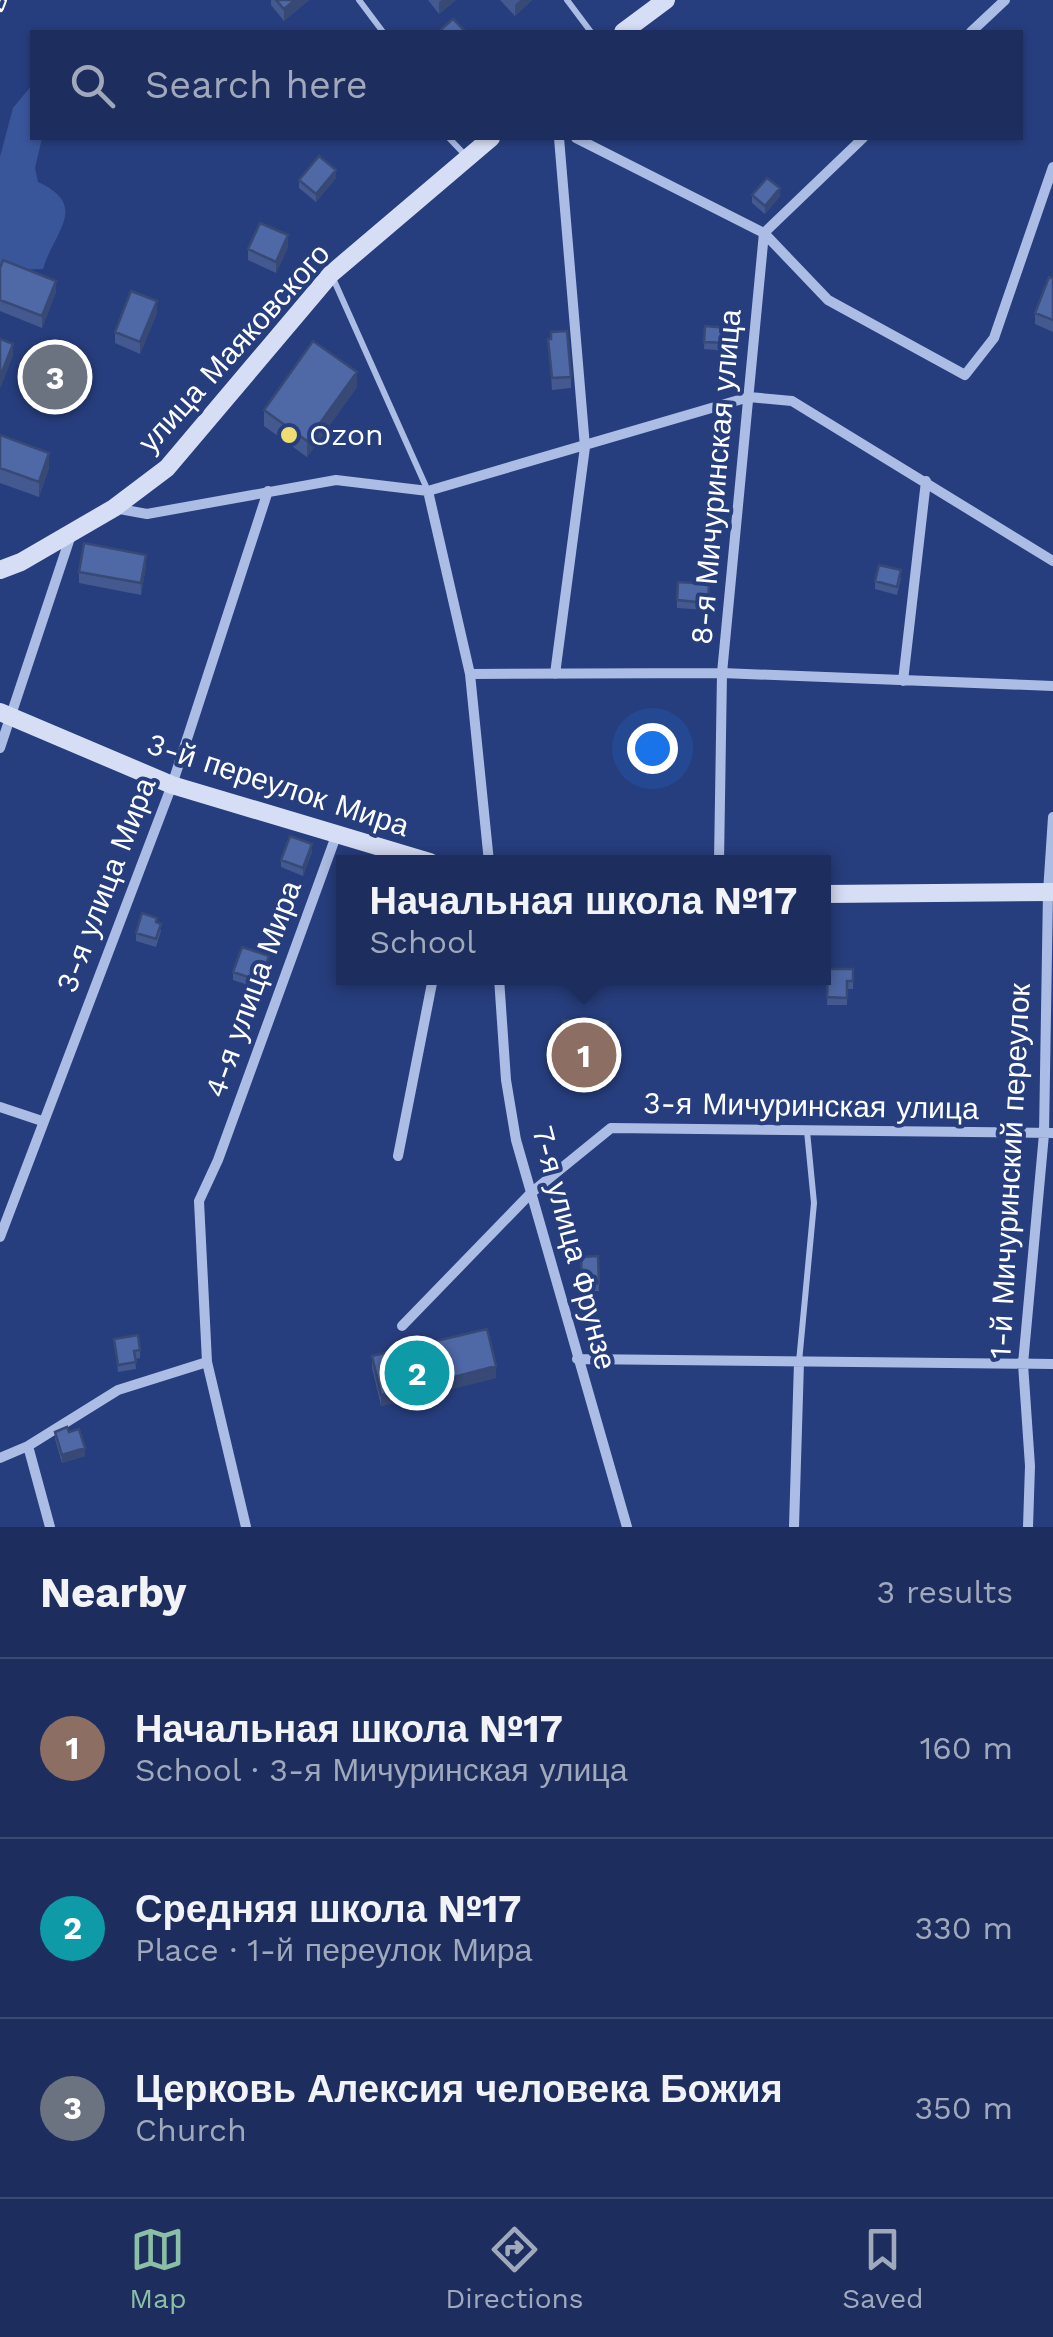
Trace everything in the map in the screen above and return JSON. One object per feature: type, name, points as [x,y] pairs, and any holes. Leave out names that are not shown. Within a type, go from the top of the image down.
[{"type":"main road","points":[[627,30],[666,0]]},
{"type":"main road","name":"улица Маяковского","points":[[0,570],[114,508],[167,468],[331,274],[489,140]]},
{"type":"main road","name":"3-й переулок Мира","points":[[6,714],[172,785],[405,855]]},
{"type":"main road","points":[[831,894],[1050,892]]},
{"type":"street","points":[[973,30],[1005,0]]},
{"type":"street","points":[[555,674],[585,447],[559,140]]},
{"type":"street","points":[[580,140],[764,233],[828,300],[965,375],[994,338],[1052,167]]},
{"type":"street","points":[[764,233],[860,140]]},
{"type":"street","name":"8-я Мичуринская улица","points":[[719,855],[722,673],[764,233]]},
{"type":"street","points":[[114,508],[146,514],[336,480],[428,491],[750,397],[792,401],[1053,561]]},
{"type":"street","points":[[903,682],[926,480]]},
{"type":"street","name":"3-я улица Мира","points":[[0,1237],[172,785],[268,491]]},
{"type":"street","points":[[428,491],[470,674],[489,855]]},
{"type":"street","points":[[0,748],[6,714],[71,534]]},
{"type":"street","points":[[470,674],[722,673],[1053,686]]},
{"type":"street","name":"1-й Мичуринский переулок","points":[[1028,1527],[1030,1466],[1023,1364],[1048,1134],[1053,817]]},
{"type":"street","name":"4-я улица Мира","points":[[246,1527],[208,1362],[199,1201],[218,1160],[336,836]]},
{"type":"street","points":[[398,1156],[432,985]]},
{"type":"street","name":"7-я улица Фрунзе","points":[[499,985],[506,1080],[516,1140],[628,1527]]},
{"type":"street","points":[[0,1107],[42,1121]]},
{"type":"street","name":"3-я Мичуринская улица","points":[[402,1326],[531,1193],[611,1128],[1048,1134]]},
{"type":"street","points":[[577,1359],[1053,1364]]},
{"type":"street","points":[[0,1458],[28,1446],[118,1390],[208,1362]]},
{"type":"street","points":[[794,1527],[799,1362]]},
{"type":"street","points":[[28,1446],[50,1527]]},
{"type":"lane","points":[[359,0],[382,30]]},
{"type":"lane","points":[[568,0],[590,30]]},
{"type":"lane","points":[[451,140],[468,158]]},
{"type":"lane","points":[[331,274],[428,491]]},
{"type":"lane","points":[[799,1362],[814,1202],[807,1131]]},
{"type":"shaded area","points":[[30,87],[30,140],[42,140],[35,168],[38,182],[54,191],[65,210],[43,269],[0,270],[0,157],[13,108]]},
{"type":"building","points":[[276,0],[295,0],[284,9]]},
{"type":"building","points":[[453,19],[464,30],[440,30]]},
{"type":"building","points":[[319,156],[336,170],[316,194],[299,180]]},
{"type":"building","points":[[767,178],[780,188],[765,206],[752,195]]},
{"type":"building","points":[[260,223],[288,235],[276,262],[248,249]]},
{"type":"building","points":[[3,260],[56,281],[42,316],[0,300]]},
{"type":"building","points":[[1049,277],[1053,279],[1053,320],[1035,313]]},
{"type":"building","points":[[131,291],[157,301],[140,342],[115,332]]},
{"type":"building","points":[[705,326],[729,328],[728,343],[704,342]]},
{"type":"building","points":[[567,331],[571,377],[552,378],[548,339],[551,332]]},
{"type":"building","points":[[0,339],[13,344],[0,377]]},
{"type":"building","points":[[313,341],[357,372],[307,441],[264,410]]},
{"type":"building","points":[[38,346],[80,362],[72,385],[30,368]]},
{"type":"building","points":[[0,435],[49,453],[39,482],[0,468]]},
{"type":"building","points":[[84,543],[146,555],[141,583],[79,572]]},
{"type":"building","points":[[879,565],[901,570],[897,587],[875,581]]},
{"type":"building","points":[[678,582],[709,584],[708,603],[677,600]]},
{"type":"building","points":[[290,836],[312,844],[303,868],[281,860]]},
{"type":"building","points":[[142,913],[157,918],[156,922],[161,924],[156,939],[136,933]]},
{"type":"building","points":[[242,947],[269,956],[260,981],[233,972]]},
{"type":"building","points":[[831,969],[853,969],[853,981],[847,981],[847,998],[827,997]]},
{"type":"building","points":[[563,1020],[608,1022],[605,1066],[561,1064]]},
{"type":"building","points":[[598,1256],[599,1283],[582,1283],[581,1257]]},
{"type":"building","points":[[487,1329],[496,1366],[427,1384],[424,1371],[401,1377],[404,1390],[381,1395],[372,1356]]},
{"type":"building","points":[[138,1335],[140,1350],[134,1351],[136,1362],[118,1365],[114,1339]]},
{"type":"building","points":[[67,1427],[69,1432],[79,1429],[85,1448],[62,1455],[55,1432]]},
{"type":"railway","points":[[0,8],[3,0]]},
{"type":"place","name":"Церковь Алексия человека Божия","points":[[55,377]]},
{"type":"place","name":"Ozon","points":[[289,435]]},
{"type":"place","name":"Начальная школа №17","points":[[584,1055]]},
{"type":"place","name":"Средняя школа №17","points":[[417,1373]]}]
